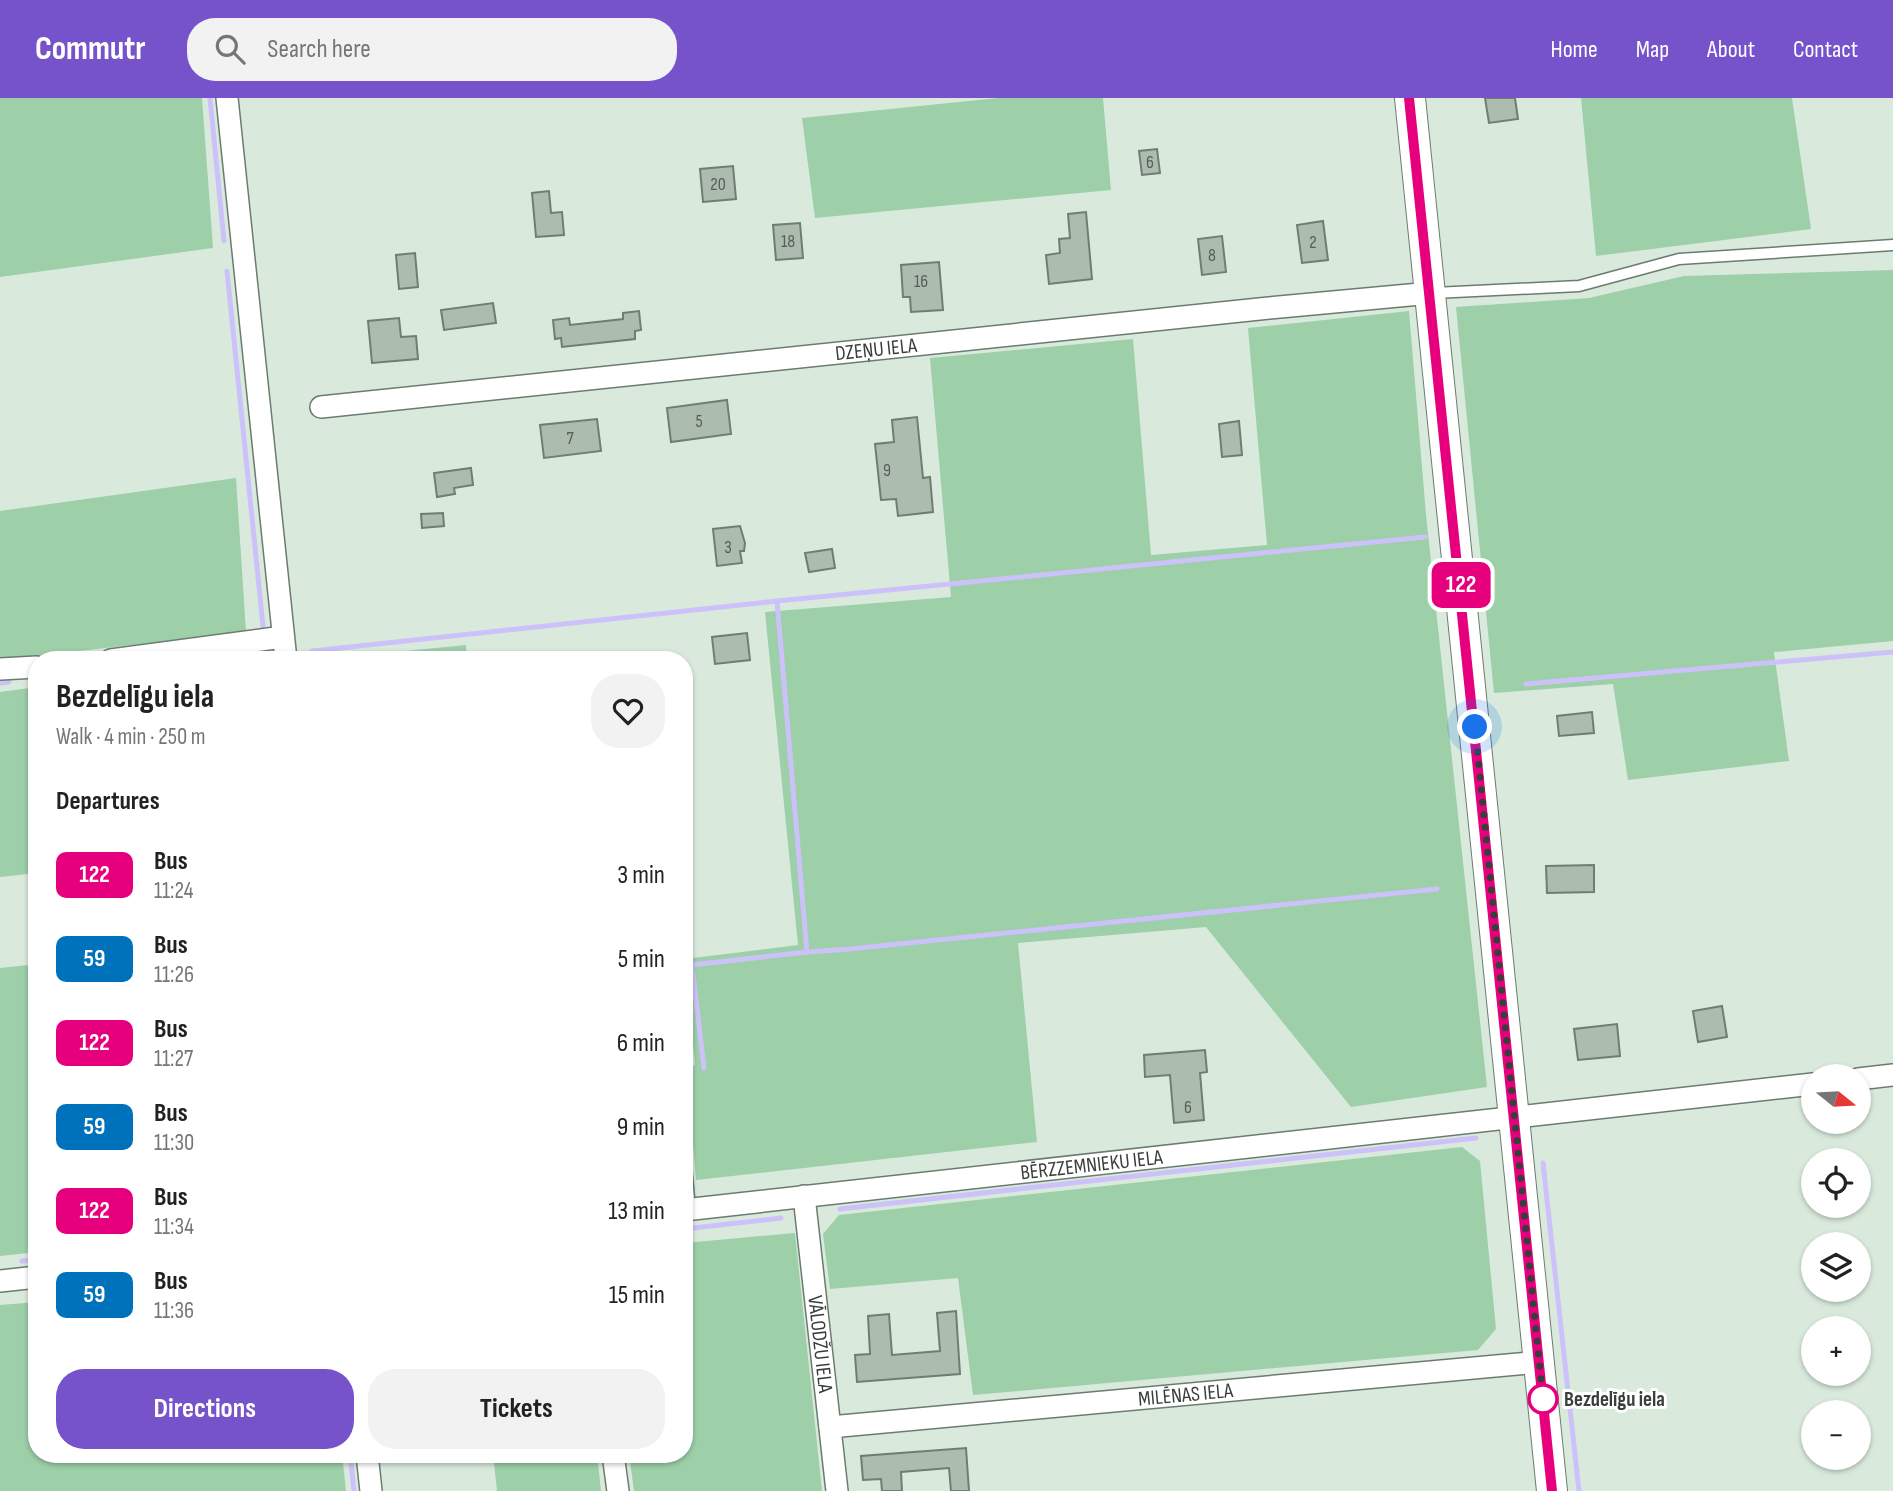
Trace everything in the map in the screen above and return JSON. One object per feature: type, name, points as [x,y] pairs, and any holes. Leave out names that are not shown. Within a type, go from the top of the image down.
[{"type":"street","points":[[227,98],[285,651]]},
{"type":"street","points":[[1409,98],[1431,293],[1506,1117],[1539,1362],[1552,1491]]},
{"type":"street","name":"DZEŅU IELA","points":[[321,407],[1269,307],[1431,293]]},
{"type":"street","points":[[178,651],[283,637]]},
{"type":"street","points":[[0,669],[28,667]]},
{"type":"street","points":[[1871,1078],[1893,1075]]},
{"type":"street","name":"BĒRZZEMNIEKU IELA","points":[[693,1208],[1801,1085]]},
{"type":"street","name":"VĀLODŽU IELA","points":[[804,1196],[838,1491]]},
{"type":"street","points":[[0,1281],[28,1278]]},
{"type":"street","name":"MILĒNAS IELA","points":[[830,1427],[1539,1362]]},
{"type":"street","points":[[368,1463],[371,1491]]},
{"type":"street","points":[[615,1463],[618,1491]]},
{"type":"lane","points":[[1431,293],[1579,286],[1679,259],[1893,245]]},
{"type":"green space","points":[[0,98],[202,98],[213,248],[0,277]]},
{"type":"green space","points":[[998,98],[1103,98],[1111,190],[815,218],[802,118]]},
{"type":"green space","points":[[1581,98],[1792,98],[1811,229],[1596,256]]},
{"type":"green space","points":[[1893,270],[1893,641],[1774,652],[1789,761],[1628,780],[1613,684],[1494,693],[1456,307],[1589,298],[1684,276]]},
{"type":"green space","points":[[1409,311],[1426,515],[1487,1087],[1351,1107],[1206,927],[1018,943],[1037,1142],[696,1180],[693,1143],[693,958],[798,945],[765,612],[951,597],[930,358],[1133,339],[1151,555],[1267,545],[1248,328]]},
{"type":"green space","points":[[236,478],[246,632],[79,651],[28,651],[28,657],[0,660],[0,511]]},
{"type":"green space","points":[[466,645],[466,651],[405,651]]},
{"type":"green space","points":[[28,688],[28,874],[0,877],[0,692]]},
{"type":"green space","points":[[28,965],[28,1253],[0,1256],[0,968]]},
{"type":"green space","points":[[1462,1147],[1480,1161],[1496,1329],[1478,1350],[973,1395],[958,1278],[830,1289],[823,1234],[839,1215]]},
{"type":"green space","points":[[795,1233],[822,1491],[634,1491],[630,1463],[693,1463],[693,1242]]},
{"type":"green space","points":[[28,1303],[28,1463],[343,1463],[346,1491],[0,1491],[0,1305]]},
{"type":"green space","points":[[494,1463],[598,1463],[601,1491],[497,1491]]},
{"type":"building","points":[[1485,98],[1515,98],[1518,119],[1489,123]]},
{"type":"building","points":[[1157,149],[1160,173],[1142,175],[1139,151]]},
{"type":"building","points":[[733,166],[736,199],[703,202],[700,169]]},
{"type":"building","points":[[549,191],[551,213],[562,212],[564,235],[536,237],[532,193]]},
{"type":"building","points":[[1086,212],[1092,279],[1049,284],[1046,255],[1060,253],[1059,239],[1070,238],[1068,214]]},
{"type":"building","points":[[1323,221],[1328,260],[1302,263],[1297,225]]},
{"type":"building","points":[[800,223],[803,258],[776,260],[773,225]]},
{"type":"building","points":[[1222,236],[1226,272],[1202,275],[1198,239]]},
{"type":"building","points":[[415,253],[418,287],[399,289],[396,255]]},
{"type":"building","points":[[939,262],[943,310],[911,312],[910,297],[903,297],[901,265]]},
{"type":"building","points":[[493,303],[496,323],[444,330],[441,310]]},
{"type":"building","points":[[639,311],[641,330],[635,331],[635,339],[562,347],[561,338],[555,339],[553,320],[569,318],[570,325],[623,319],[623,313]]},
{"type":"building","points":[[399,318],[401,337],[416,336],[418,359],[372,363],[368,321]]},
{"type":"building","points":[[727,400],[731,434],[671,442],[667,408]]},
{"type":"building","points":[[917,417],[923,478],[930,477],[933,512],[898,516],[896,499],[881,500],[875,444],[894,442],[892,420]]},
{"type":"building","points":[[597,419],[601,451],[544,458],[540,425]]},
{"type":"building","points":[[1239,421],[1242,455],[1222,457],[1219,424]]},
{"type":"building","points":[[471,468],[473,485],[454,488],[455,494],[437,497],[434,473]]},
{"type":"building","points":[[443,513],[444,526],[422,528],[421,514]]},
{"type":"building","points":[[740,526],[745,543],[744,551],[740,551],[742,563],[717,566],[713,529]]},
{"type":"building","points":[[832,549],[835,568],[809,572],[805,553]]},
{"type":"building","points":[[747,633],[750,660],[715,664],[712,637]]},
{"type":"building","points":[[1592,712],[1594,733],[1559,736],[1557,716]]},
{"type":"building","points":[[1594,865],[1594,892],[1547,893],[1546,866]]},
{"type":"building","points":[[1722,1006],[1727,1037],[1698,1042],[1693,1011]]},
{"type":"building","points":[[1617,1024],[1620,1056],[1578,1060],[1574,1029]]},
{"type":"building","points":[[1205,1050],[1207,1072],[1200,1073],[1204,1120],[1174,1123],[1170,1075],[1145,1077],[1144,1055]]},
{"type":"building","points":[[956,1311],[960,1374],[857,1382],[855,1355],[870,1354],[868,1316],[889,1314],[892,1355],[940,1351],[937,1313]]},
{"type":"building","points":[[966,1448],[969,1491],[951,1491],[949,1468],[901,1472],[902,1491],[882,1491],[881,1479],[863,1480],[861,1456]]},
{"type":"waterway","points":[[210,98],[224,241]]},
{"type":"waterway","points":[[227,271],[263,626]]},
{"type":"waterway","points":[[312,651],[777,601],[1425,537]]},
{"type":"waterway","points":[[777,601],[807,952]]},
{"type":"waterway","points":[[1526,684],[1893,652]]},
{"type":"waterway","points":[[0,683],[9,682]]},
{"type":"waterway","points":[[693,965],[1437,889]]},
{"type":"waterway","points":[[693,974],[704,1068]]},
{"type":"waterway","points":[[840,1209],[1476,1138]]},
{"type":"waterway","points":[[1543,1163],[1579,1491]]},
{"type":"waterway","points":[[693,1228],[781,1218]]},
{"type":"waterway","points":[[22,1261],[28,1261]]},
{"type":"waterway","points":[[351,1463],[354,1491]]},
{"type":"bus line","name":"122","points":[[1409,98],[1436,337],[1552,1491]]},
{"type":"place","name":"Bezdelīgu iela","points":[[1543,1399]]},
{"type":"route","points":[[1475,727],[1543,1399]]}]
